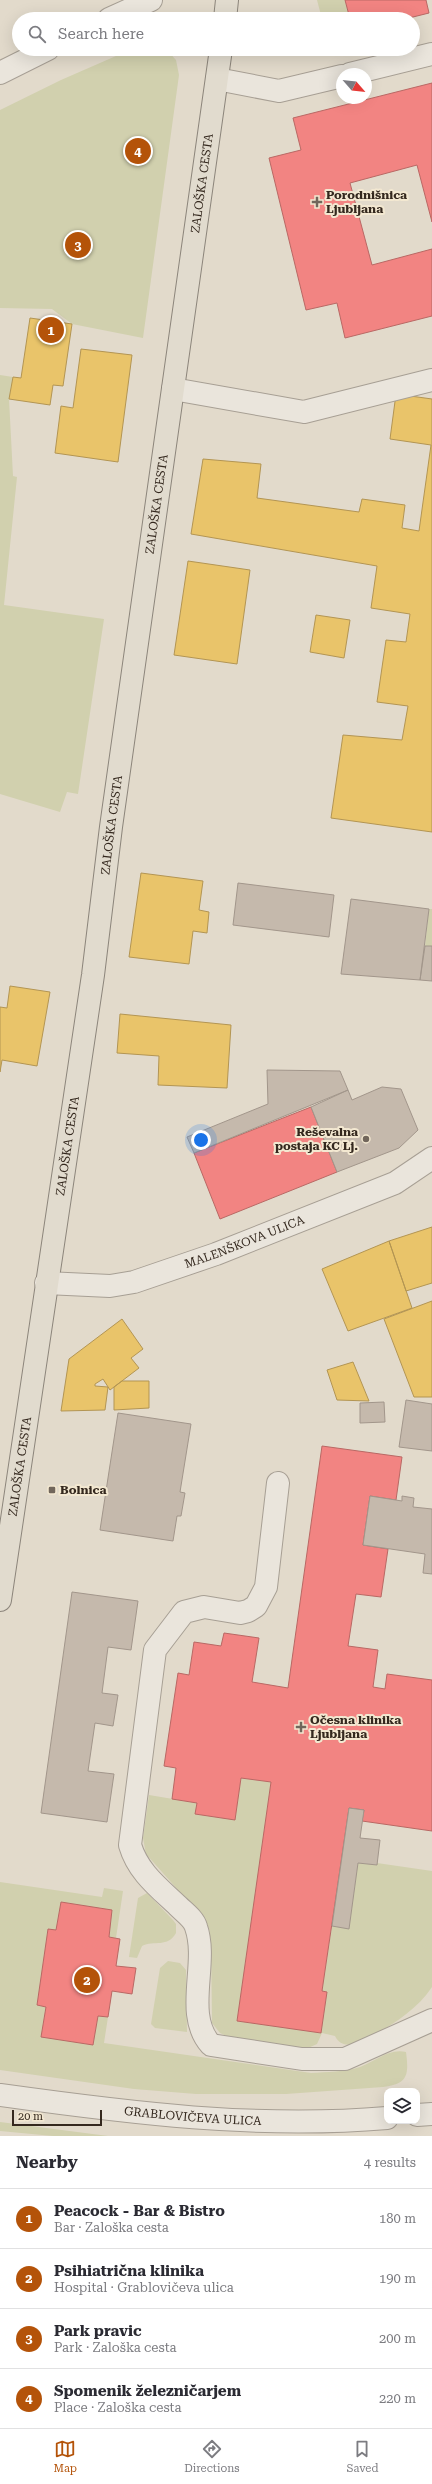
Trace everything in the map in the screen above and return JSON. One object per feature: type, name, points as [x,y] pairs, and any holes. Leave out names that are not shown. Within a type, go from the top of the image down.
[{"type":"main road","points":[[226,12],[227,0]]},
{"type":"main road","name":"ZALOŠKA CESTA","points":[[0,1600],[93,975],[111,827],[220,56]]},
{"type":"street","points":[[124,12],[151,0]]},
{"type":"street","points":[[372,69],[432,54]]},
{"type":"street","points":[[0,73],[34,56]]},
{"type":"street","points":[[218,80],[279,91],[336,77]]},
{"type":"street","points":[[173,390],[304,412],[432,380]]},
{"type":"street","name":"MALENŠKOVA ULICA","points":[[46,1283],[110,1286],[134,1282],[216,1254],[395,1182],[432,1158]]},
{"type":"street","points":[[278,1483],[266,1587],[256,1606],[248,1611],[240,1613],[204,1607],[184,1612],[155,1650],[130,1845],[137,1864],[146,1875],[196,1924],[200,1940],[198,2026],[211,2044],[302,2059],[345,2060],[432,2020]]},
{"type":"street","name":"GRABLOVIČEVA ULICA","points":[[0,2095],[113,2111],[211,2119],[265,2122],[384,2118]]},
{"type":"green space","points":[[317,0],[345,0],[348,12],[320,12]]},
{"type":"green space","points":[[116,56],[172,56],[176,60],[179,75],[143,338],[72,324],[52,309],[0,308],[0,110],[61,80]]},
{"type":"green space","points":[[0,375],[13,377],[9,399],[13,476],[17,477],[4,605],[104,619],[78,794],[67,792],[60,812],[0,794]]},
{"type":"green space","points":[[429,909],[432,909],[432,946],[425,946]]},
{"type":"green space","points":[[241,1778],[271,1782],[237,2021],[321,2033],[327,1992],[322,1991],[332,1926],[349,1928],[358,1863],[377,1865],[377,1863],[432,1871],[432,1987],[425,1997],[397,2021],[354,2044],[343,2044],[335,2036],[322,2033],[317,2044],[308,2048],[231,2038],[220,2033],[212,2023],[211,1944],[209,1929],[202,1917],[146,1854],[143,1838],[149,1795],[197,1803],[196,1814],[235,1820]]},
{"type":"green space","points":[[0,1882],[102,1897],[104,1888],[123,1891],[116,1938],[109,1937],[112,1910],[61,1902],[56,1930],[48,1929],[37,2005],[46,2007],[41,2037],[93,2045],[98,2016],[108,2017],[104,2043],[311,2073],[336,2072],[354,2069],[388,2053],[400,2051],[406,2052],[407,2072],[405,2077],[398,2084],[383,2087],[286,2094],[196,2094],[134,2089],[0,2070]]},
{"type":"green space","points":[[147,1893],[176,1924],[176,1933],[169,1941],[142,1946],[137,1958],[129,1957],[138,1898]]},
{"type":"green space","points":[[168,1961],[180,1963],[186,1970],[187,2032],[155,2028],[151,2024],[160,1968]]},
{"type":"green space","points":[[0,2122],[108,2136],[53,2136],[0,2131]]},
{"type":"building: Homes","points":[[30,318],[72,324],[63,386],[53,385],[50,405],[9,399],[13,377],[21,378]]},
{"type":"building: Homes","points":[[81,349],[132,355],[118,462],[55,453],[61,406],[73,408]]},
{"type":"building: Homes","points":[[396,394],[432,399],[432,832],[331,818],[343,735],[402,740],[408,706],[377,702],[386,640],[406,642],[410,614],[371,608],[377,566],[191,534],[203,459],[261,464],[257,498],[359,512],[362,499],[405,505],[402,528],[419,531],[431,445],[390,439]]},
{"type":"building: Homes","points":[[188,561],[250,570],[237,664],[174,655]]},
{"type":"building: Homes","points":[[316,615],[350,620],[344,658],[310,652]]},
{"type":"building: Homes","points":[[141,873],[203,881],[199,910],[209,912],[207,933],[193,931],[189,964],[129,957]]},
{"type":"building: Homes","points":[[10,986],[50,992],[37,1066],[2,1060],[0,1072],[0,1007],[7,1008]]},
{"type":"building: Homes","points":[[120,1014],[231,1025],[227,1088],[158,1085],[159,1056],[117,1053]]},
{"type":"building: Homes","points":[[432,1227],[432,1283],[406,1291],[389,1241]]},
{"type":"building: Homes","points":[[389,1241],[412,1308],[348,1331],[322,1269]]},
{"type":"building: Homes","points":[[432,1301],[432,1397],[414,1397],[384,1319]]},
{"type":"building: Homes","points":[[122,1319],[143,1349],[131,1358],[139,1368],[110,1390],[103,1379],[95,1384],[95,1386],[108,1387],[105,1410],[61,1411],[69,1359]]},
{"type":"building: Homes","points":[[353,1362],[369,1401],[337,1400],[327,1370]]},
{"type":"building: Homes","points":[[122,1381],[149,1381],[149,1408],[114,1410],[114,1387]]},
{"type":"building: Health","points":[[345,0],[426,0],[429,13],[420,15],[420,12],[348,12]]},
{"type":"building: Health","name":"Porodnišnica Ljubljana","points":[[432,83],[432,222],[417,165],[350,183],[372,265],[432,249],[432,316],[345,338],[337,303],[306,310],[269,158],[301,150],[293,118],[349,104],[372,104],[372,98]]},
{"type":"building: Health","points":[[311,1107],[337,1172],[220,1219],[194,1153]]},
{"type":"building: Health","name":"Očesna klinika Ljubljana","points":[[322,1446],[402,1457],[396,1500],[370,1496],[363,1545],[388,1549],[381,1597],[356,1594],[348,1646],[378,1650],[373,1687],[385,1689],[387,1674],[432,1680],[432,1831],[362,1821],[364,1810],[349,1808],[322,1991],[327,1992],[321,2033],[237,2021],[271,1782],[241,1778],[235,1820],[195,1814],[197,1803],[172,1799],[176,1768],[164,1766],[178,1673],[189,1675],[194,1642],[221,1646],[224,1633],[259,1638],[252,1682],[288,1688]]},
{"type":"building: Health","points":[[61,1902],[112,1910],[109,1937],[120,1939],[116,1966],[136,1968],[132,1994],[112,1991],[108,2017],[98,2016],[93,2045],[41,2037],[46,2007],[37,2005],[48,1929],[56,1930]]},
{"type":"building: Other","points":[[238,883],[334,895],[329,937],[233,925]]},
{"type":"building: Other","points":[[351,899],[429,909],[420,980],[341,974]]},
{"type":"building: Other","points":[[425,946],[432,946],[432,981],[420,980]]},
{"type":"building: Other","points":[[267,1070],[340,1071],[348,1090],[194,1153],[187,1137],[268,1104]]},
{"type":"building: Other","name":"Reševalna postaja KC Lj.","points":[[382,1087],[401,1089],[418,1130],[399,1148],[337,1172],[311,1107],[348,1090],[352,1100]]},
{"type":"building: Other","points":[[406,1400],[432,1404],[432,1451],[399,1447]]},
{"type":"building: Other","points":[[384,1402],[385,1422],[360,1423],[360,1403]]},
{"type":"building: Other","points":[[118,1413],[191,1424],[180,1492],[185,1493],[181,1516],[177,1516],[173,1541],[100,1530]]},
{"type":"building: Other","points":[[370,1496],[402,1501],[402,1496],[414,1498],[413,1507],[432,1509],[432,1574],[423,1573],[425,1554],[363,1545]]},
{"type":"building: Other","points":[[72,1592],[138,1601],[131,1650],[108,1647],[102,1693],[118,1695],[113,1726],[95,1723],[88,1771],[114,1774],[107,1822],[41,1813]]},
{"type":"building: Other","points":[[349,1808],[364,1810],[360,1838],[380,1840],[377,1865],[358,1863],[349,1929],[332,1926]]},
{"type":"place","name":"Spomenik železničarjem","points":[[138,151]]},
{"type":"place","name":"Porodnišnica Ljubljana","points":[[317,202]]},
{"type":"place","name":"Park pravic","points":[[78,245]]},
{"type":"place","name":"Peacock - Bar & Bistro","points":[[51,330]]},
{"type":"place","name":"Reševalna postaja KC Lj.","points":[[366,1139]]},
{"type":"place","name":"Bolnica","points":[[52,1490]]},
{"type":"place","name":"Očesna klinika Ljubljana","points":[[301,1727]]},
{"type":"place","name":"Psihiatrična klinika","points":[[87,1980]]}]
